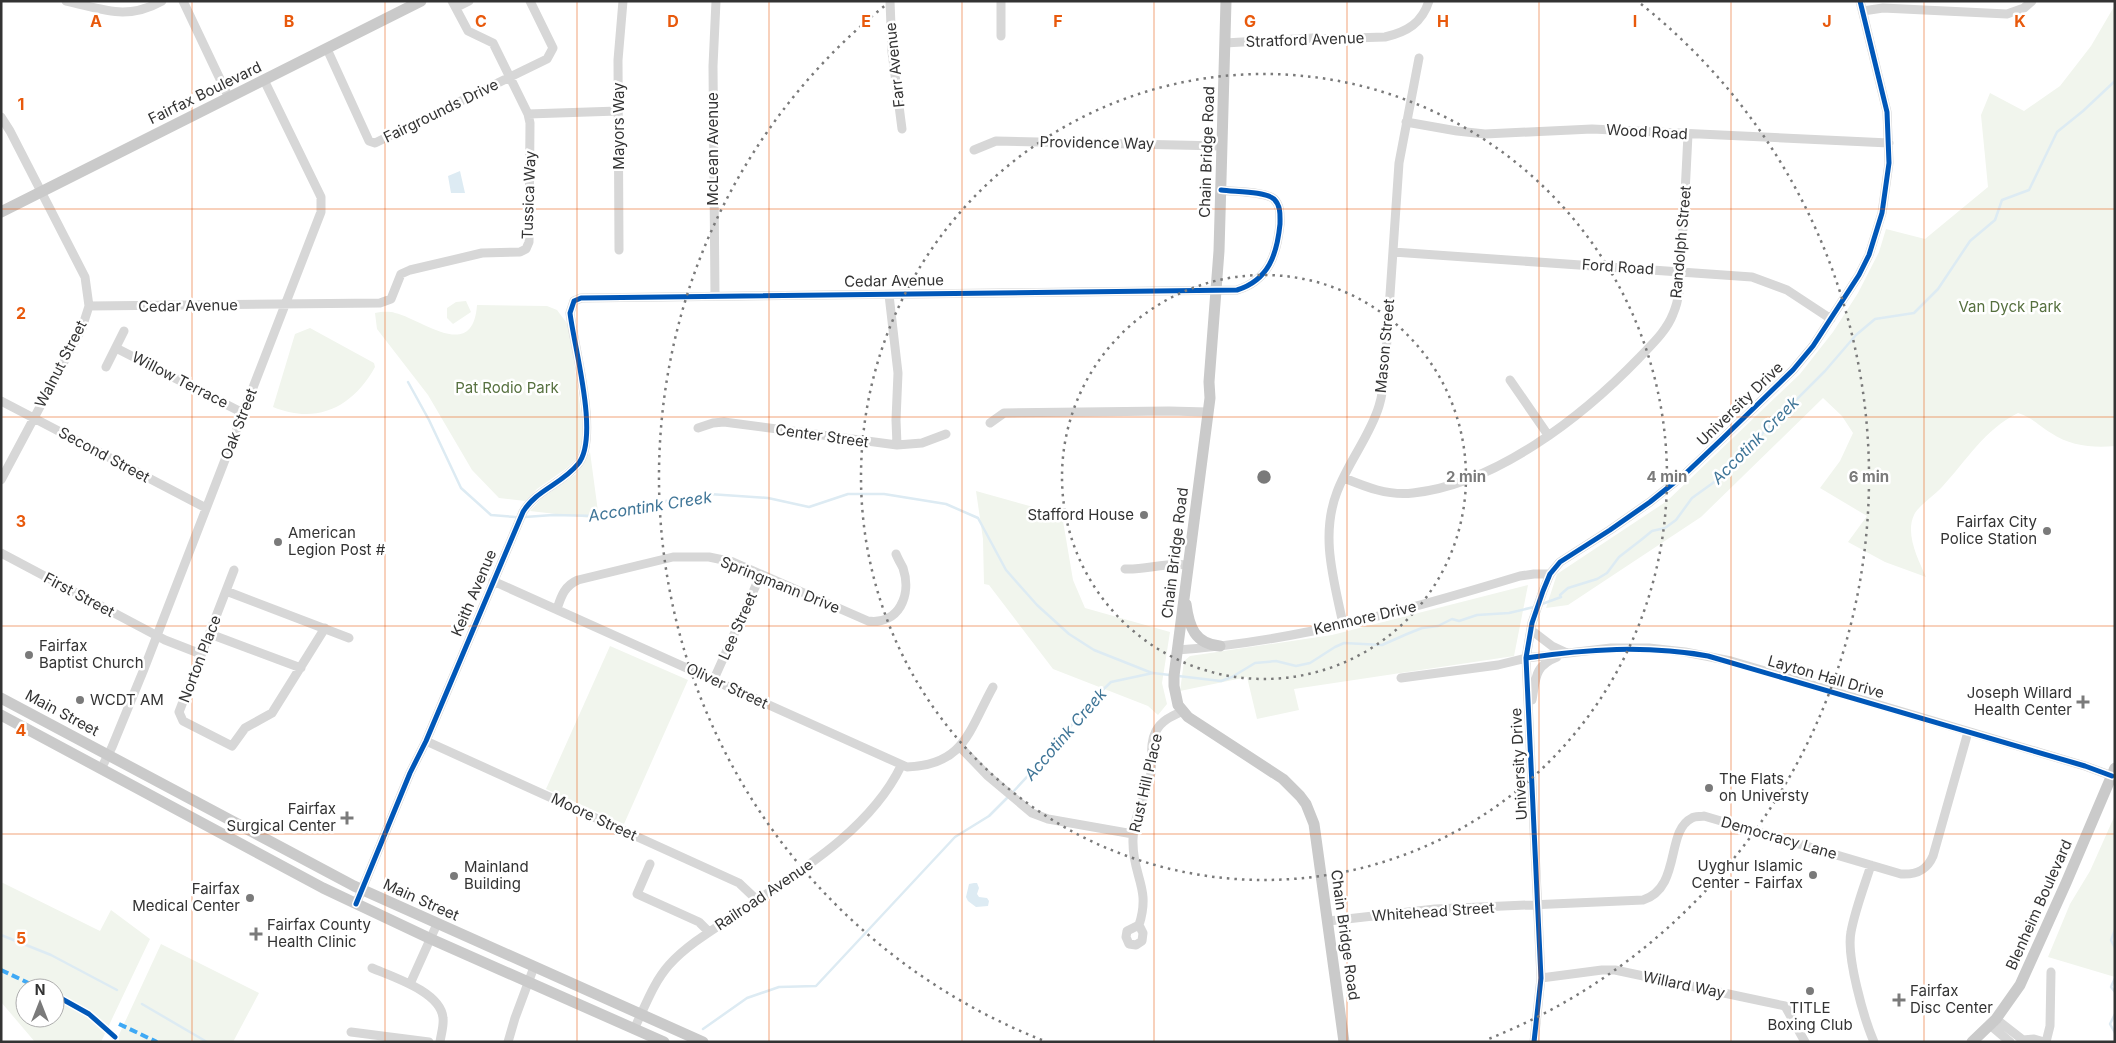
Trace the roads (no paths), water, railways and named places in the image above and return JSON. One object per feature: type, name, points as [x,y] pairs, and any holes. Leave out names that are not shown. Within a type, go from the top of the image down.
[{"type":"main road","name":"Fairfax Boulevard","points":[[1,212],[421,1]]},
{"type":"main road","name":"Chain Bridge Road","points":[[1226,1],[1217,290],[1208,412],[1175,662],[1174,686],[1178,704],[1182,711],[1198,725],[1283,780],[1300,796],[1314,824],[1329,921],[1344,1042]]},
{"type":"main road","points":[[1185,586],[1187,609],[1193,630],[1204,643],[1220,646]]},
{"type":"main road","name":"Main Street","points":[[1,698],[362,890],[703,1042]]},
{"type":"main road","name":"Main Street","points":[[1,715],[307,880],[431,939],[664,1042]]},
{"type":"main road","name":"Blenheim Boulevard","points":[[1972,1042],[1993,1022],[2020,985],[2114,774]]},
{"type":"street","points":[[66,1],[116,13],[136,11],[162,1]]},
{"type":"street","points":[[183,1],[229,98]]},
{"type":"street","points":[[455,4],[469,1]]},
{"type":"street","name":"Fairgrounds Drive","points":[[327,49],[369,141],[376,144],[547,59],[553,48],[530,1]]},
{"type":"street","name":"Mayors Way","points":[[619,250],[618,60],[623,1]]},
{"type":"street","name":"McLean Avenue","points":[[714,296],[713,66],[716,1]]},
{"type":"street","name":"Farr Avenue","points":[[890,1],[892,52],[902,129]]},
{"type":"street","points":[[1001,1],[1001,36]]},
{"type":"street","name":"Stratford Avenue","points":[[1225,43],[1396,35],[1413,26],[1423,16],[1429,1]]},
{"type":"street","name":"University Drive","points":[[1534,1042],[1541,978],[1526,658],[1532,627],[1543,591],[1550,574],[1560,562],[1610,530],[1685,474],[1793,370],[1813,346],[1859,275],[1876,235],[1887,188],[1889,143],[1882,87],[1860,1]]},
{"type":"street","points":[[1863,11],[1883,8],[2008,14],[2024,8],[2032,1]]},
{"type":"street","name":"Tussica Way","points":[[380,303],[391,299],[401,274],[410,270],[482,253],[520,252],[526,249],[529,242],[530,123],[528,114],[493,43],[468,31],[455,4]]},
{"type":"street","name":"Mason Street","points":[[1343,624],[1330,564],[1329,540],[1332,510],[1344,478],[1379,407],[1382,392],[1386,368],[1399,163],[1419,58]]},
{"type":"street","name":"Oak Street","points":[[101,769],[157,636],[318,223],[322,205],[321,197],[264,80]]},
{"type":"street","points":[[528,114],[618,111]]},
{"type":"street","name":"Walnut Street","points":[[1,117],[42,191],[85,277],[90,306],[82,328],[1,480]]},
{"type":"street","name":"Wood Road","points":[[1406,122],[1485,134],[1592,130],[1889,143]]},
{"type":"street","name":"Randolph Street","points":[[1344,478],[1390,493],[1434,490],[1464,482],[1488,472],[1548,435],[1604,392],[1662,333],[1671,319],[1678,300],[1688,134]]},
{"type":"street","name":"Providence Way","points":[[974,150],[996,141],[1222,146]]},
{"type":"street","name":"Cedar Avenue","points":[[572,303],[581,298],[1238,290],[1254,283],[1271,262],[1276,251],[1280,216],[1279,206],[1271,197],[1221,190]]},
{"type":"street","name":"Ford Road","points":[[1393,252],[1738,275],[1766,281],[1787,290],[1831,319]]},
{"type":"street","points":[[889,295],[898,373],[897,445]]},
{"type":"street","name":"Cedar Avenue","points":[[90,306],[380,303]]},
{"type":"street","name":"Keith Avenue","points":[[356,904],[410,774],[426,741],[526,507],[536,496],[574,468],[586,450],[587,425],[570,314],[572,303]]},
{"type":"street","name":"Willow Terrace","points":[[106,367],[124,330]]},
{"type":"street","name":"Willow Terrace","points":[[116,348],[244,413]]},
{"type":"street","points":[[1510,380],[1548,435]]},
{"type":"street","name":"Second Street","points":[[1,401],[206,508]]},
{"type":"street","points":[[990,423],[1004,413],[1208,412]]},
{"type":"street","name":"Center Street","points":[[698,428],[724,422],[897,445],[922,443],[946,434]]},
{"type":"street","name":"First Street","points":[[1,554],[157,636],[201,654]]},
{"type":"street","name":"Springmann Drive","points":[[556,609],[564,591],[572,582],[673,557],[699,556],[733,562],[868,621],[884,621],[898,611],[905,593],[903,568],[896,554]]},
{"type":"street","points":[[1125,569],[1144,569],[1167,564],[1188,565]]},
{"type":"street","name":"Norton Place","points":[[234,570],[179,712],[183,721],[232,746],[245,728],[272,713],[325,628]]},
{"type":"street","name":"Lee Street","points":[[714,679],[761,574]]},
{"type":"street","name":"Kenmore Drive","points":[[1177,650],[1261,641],[1404,609],[1520,576],[1550,574]]},
{"type":"street","name":"Oliver Street","points":[[493,581],[714,679],[901,766],[933,765],[945,759],[960,747]]},
{"type":"street","points":[[226,591],[349,638]]},
{"type":"street","points":[[1532,627],[1552,646],[1567,653]]},
{"type":"street","points":[[210,634],[301,668]]},
{"type":"street","name":"Layton Hall Drive","points":[[1401,678],[1498,665],[1526,658],[1567,653],[1611,648],[1649,648],[1708,656],[2114,774]]},
{"type":"street","points":[[1530,715],[1537,671],[1545,662],[1567,653]]},
{"type":"street","points":[[993,687],[971,732],[960,747],[988,776],[1032,813],[1048,819],[1134,834]]},
{"type":"street","name":"Rust Hill Place","points":[[1140,926],[1144,893],[1134,854],[1134,834],[1150,775],[1154,737],[1165,720],[1182,711]]},
{"type":"street","name":"Democracy Lane","points":[[1538,906],[1637,901],[1651,898],[1662,888],[1681,829],[1692,818],[1704,816],[1871,865],[1908,874],[1920,872],[1930,863],[1944,821],[1968,732]]},
{"type":"street","name":"Moore Street","points":[[426,741],[739,883],[758,900]]},
{"type":"street","name":"Railroad Avenue","points":[[634,1029],[655,986],[670,964],[710,932],[798,873],[841,839],[872,807],[895,778],[901,766]]},
{"type":"street","points":[[650,864],[637,894],[699,922],[710,932]]},
{"type":"street","points":[[1871,865],[1850,934],[1850,946],[1853,970],[1874,1042]]},
{"type":"street","name":"Whitehead Street","points":[[1329,921],[1435,909],[1538,906]]},
{"type":"street","points":[[410,984],[437,924]]},
{"type":"street","points":[[508,1042],[534,967]]},
{"type":"street","points":[[372,968],[410,984],[438,1002],[443,1018],[440,1042]]},
{"type":"street","name":"Willard Way","points":[[1541,978],[1615,970],[1785,1006],[1805,1042]]},
{"type":"street","points":[[1993,1022],[2022,1041],[2034,1039],[2045,1042],[2050,1026],[2051,972]]},
{"type":"street","points":[[1993,1022],[2010,1042]]},
{"type":"street","points":[[351,1032],[429,1042]]},
{"type":"waterway","name":"Accotink Creek","points":[[1542,604],[1561,597],[1560,595],[1568,588],[1597,579],[1607,573],[1619,557],[1652,531],[1665,528],[1676,520],[1692,498],[1724,475],[1825,371],[1856,335],[1875,319],[1914,313],[1938,289],[1970,241],[1995,220],[2002,200],[2029,190],[2057,132],[2115,81]]},
{"type":"waterway","name":"Accontink Creek","points":[[408,382],[429,420],[461,488],[491,515],[515,517]]},
{"type":"waterway","name":"Accontink Creek","points":[[525,517],[553,515],[598,516],[642,505],[709,494],[768,498],[809,507],[848,494],[884,494],[946,504],[978,518],[1006,570],[1037,605],[1069,634],[1094,650],[1152,673]]},
{"type":"waterway","name":"Accotink Creek","points":[[1178,676],[1221,681],[1232,677],[1255,663],[1276,661],[1296,666],[1310,663],[1344,643],[1382,645],[1422,628],[1438,626],[1452,619],[1459,621],[1477,615],[1509,613],[1534,607]]},
{"type":"waterway","name":"Accotink Creek","points":[[1012,793],[1061,740],[1083,709],[1111,682],[1153,673],[1170,675]]},
{"type":"waterway","name":"Accotink Creek","points":[[703,1029],[747,998],[779,987],[816,986],[955,837],[989,816],[1008,797]]},
{"type":"waterway","points":[[2115,930],[2111,940],[2115,948]]},
{"type":"waterway","name":"Accotink Creek","points":[[1,935],[51,955],[117,990]]},
{"type":"waterway","points":[[2115,978],[2111,987],[2115,992]]},
{"type":"waterway","name":"Accotink Creek","points":[[142,1004],[207,1042]]},
{"type":"waterway","points":[[2115,1014],[2110,1024],[2115,1033]]},
{"type":"place","name":"Stafford House","points":[[1144,515]]},
{"type":"place","name":"Fairfax City Police Station","points":[[2047,531]]},
{"type":"place","name":"American Legion Post #","points":[[278,542]]},
{"type":"place","name":"Fairfax Baptist Church","points":[[29,655]]},
{"type":"place","name":"WCDT AM","points":[[80,700]]},
{"type":"place","name":"Joseph Willard Health Center","points":[[2083,702]]},
{"type":"place","name":"The Flats on Universty","points":[[1709,788]]},
{"type":"place","name":"Fairfax Surgical Center","points":[[347,818]]},
{"type":"place","name":"Uyghur Islamic Center - Fairfax","points":[[1813,875]]},
{"type":"place","name":"Mainland Building","points":[[454,876]]},
{"type":"place","name":"Fairfax Medical Center","points":[[250,898]]},
{"type":"place","name":"Fairfax County Health Clinic","points":[[256,934]]},
{"type":"place","name":"TITLE Boxing Club","points":[[1810,991]]},
{"type":"place","name":"Fairfax Disc Center","points":[[1899,1000]]},
{"type":"park label","name":"Van Dyck Park","points":[[2010,307]]},
{"type":"park label","name":"Pat Rodio Park","points":[[507,388]]}]
